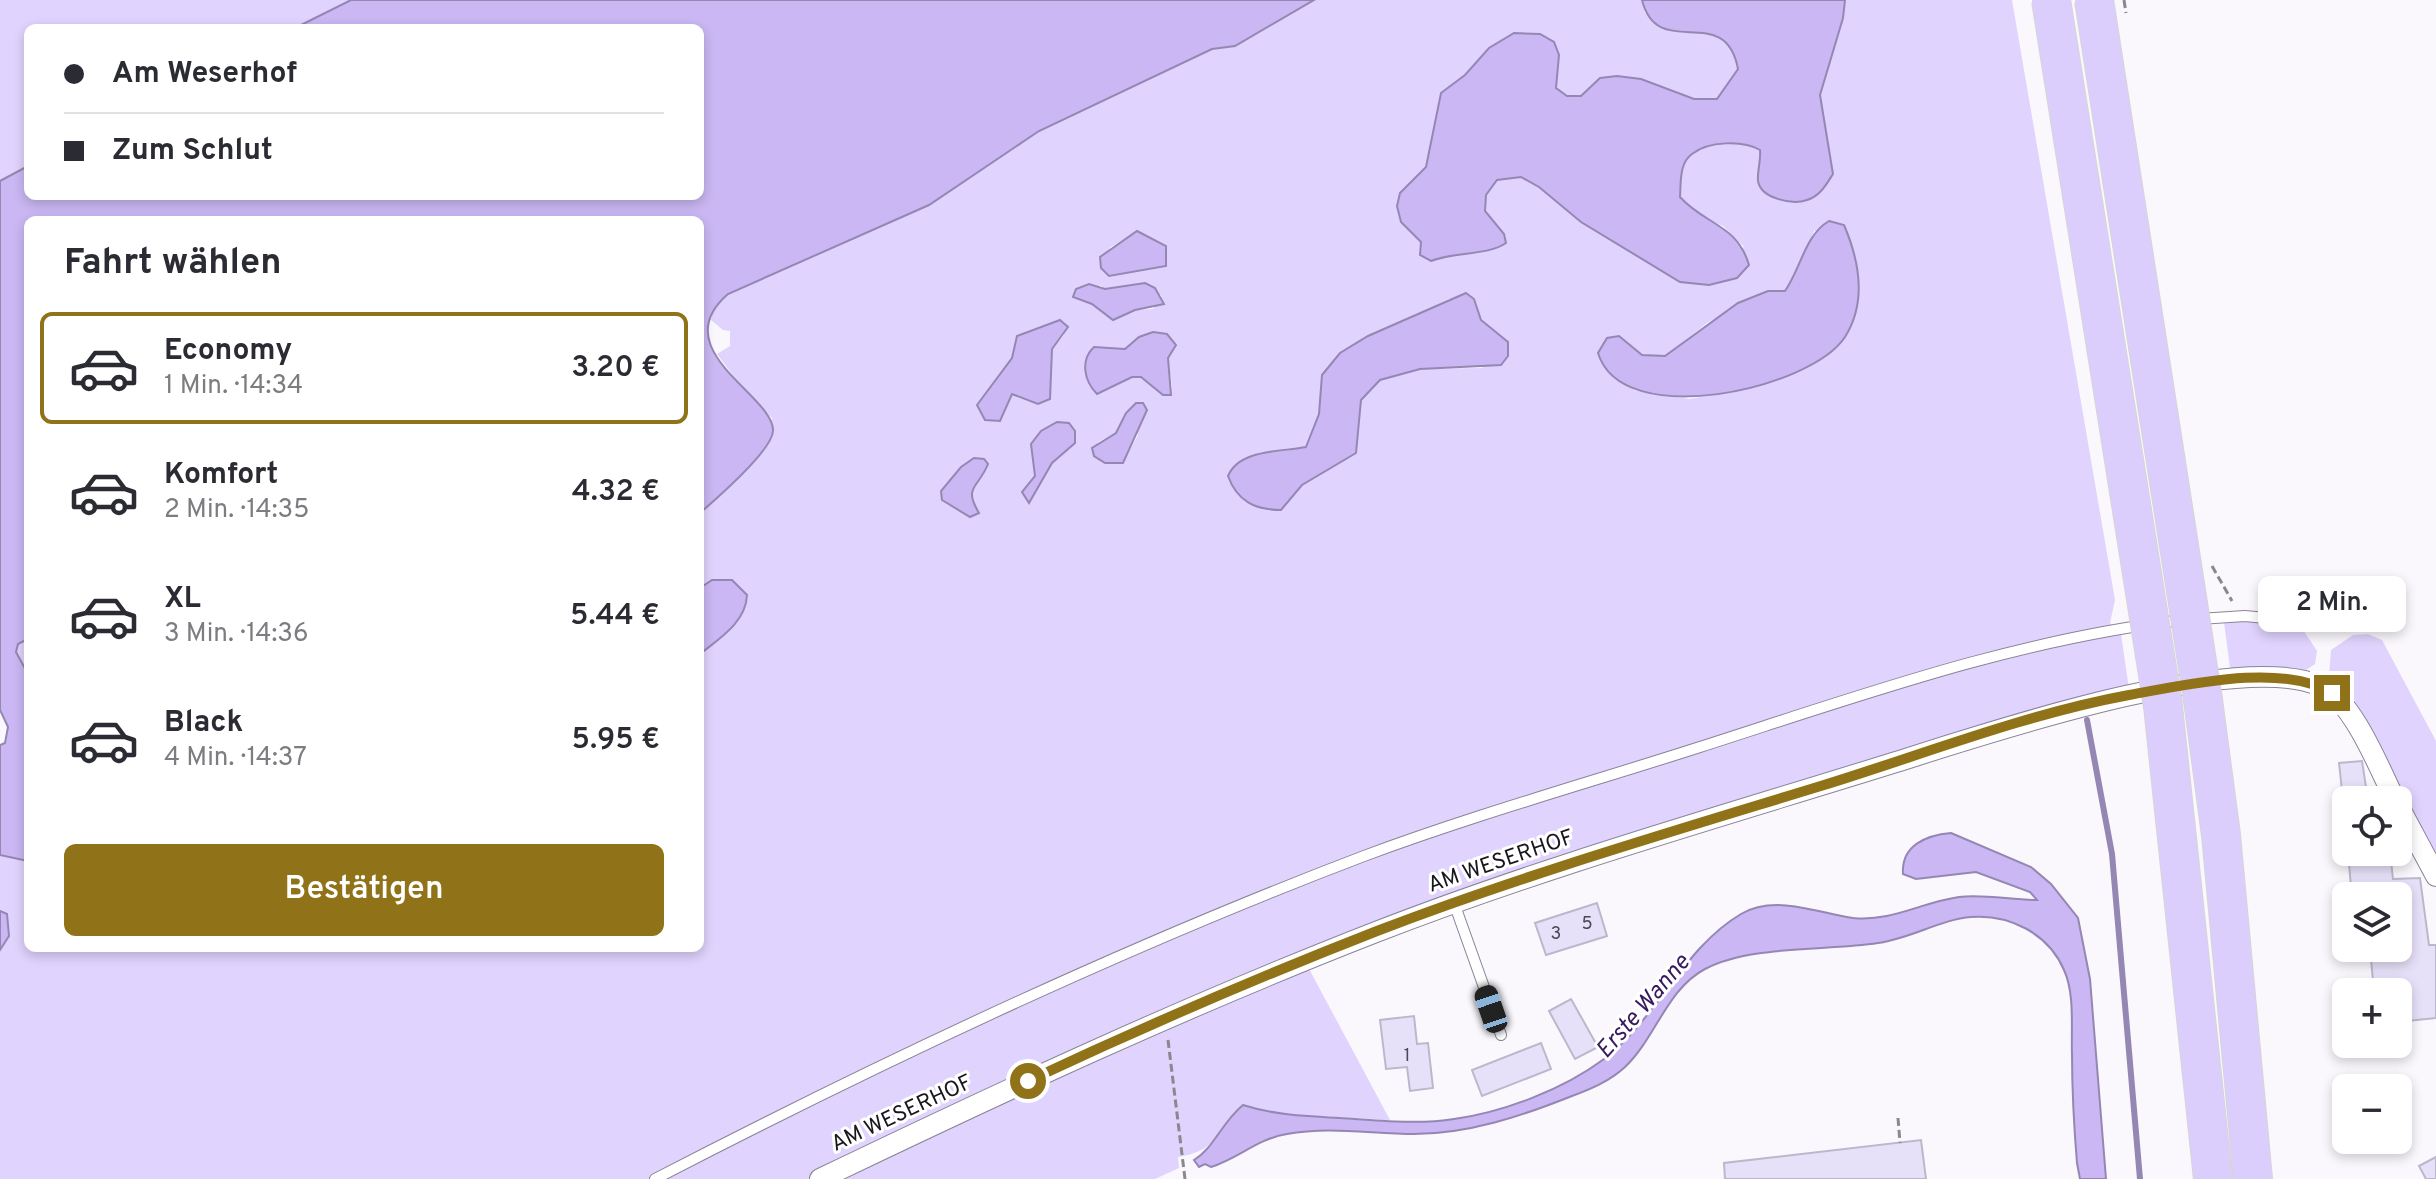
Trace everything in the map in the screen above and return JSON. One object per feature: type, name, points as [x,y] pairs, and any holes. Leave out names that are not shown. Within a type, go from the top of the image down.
[{"type":"highway","points":[[2051,0],[2163,706],[2213,1179]]},
{"type":"highway","points":[[2110,8],[2216,690],[2221,835],[2253,1179]]},
{"type":"street","name":"AM WESERHOF","points":[[820,1179],[1165,1017],[1454,903],[2037,719],[2126,696],[2216,690],[2297,680],[2318,685],[2332,693],[2350,715],[2388,786]]},
{"type":"street","name":"AM WESERHOF","points":[[2412,830],[2436,876]]},
{"type":"lane","points":[[655,1179],[863,1076],[1135,949],[1367,855],[1995,655],[2108,629],[2245,616],[2328,624]]},
{"type":"lane","points":[[1454,903],[1501,1035]]},
{"type":"path","points":[[2110,8],[2124,0]]},
{"type":"path","points":[[2210,560],[2232,600],[2245,616]]},
{"type":"path","points":[[1165,1017],[1185,1179]]},
{"type":"path","points":[[1898,1118],[1900,1143]]},
{"type":"shaded area","points":[[0,0],[351,0],[303,24],[24,24],[24,168],[0,181]]},
{"type":"shaded area","points":[[351,0],[1314,0],[1235,46],[1212,49],[1039,131],[929,205],[728,294],[711,315],[708,334],[714,353],[769,417],[773,431],[754,462],[704,509],[704,216],[24,216],[24,641],[18,644],[16,652],[24,667],[24,860],[0,855],[0,745],[5,743],[8,727],[0,710],[0,181],[24,168],[24,200],[704,200],[704,24],[303,24]]},
{"type":"shaded area","points":[[1314,0],[1642,0],[1645,13],[1683,33],[1705,28],[1721,36],[1735,54],[1738,69],[1717,99],[1694,99],[1641,79],[1600,78],[1581,96],[1567,96],[1556,88],[1559,55],[1489,48],[1465,75],[1441,93],[1426,167],[1400,193],[1431,261],[1451,252],[1506,243],[1505,234],[1485,211],[1486,195],[1496,180],[1521,177],[1539,187],[1581,222],[1680,282],[1744,247],[1723,226],[1694,213],[1680,197],[1683,168],[1692,154],[1716,144],[1735,143],[1753,147],[1760,150],[1758,182],[1833,174],[1820,95],[1843,18],[1845,0],[2012,0],[2115,600],[2110,623],[2121,634],[2129,689],[1240,980],[1157,1012],[809,1179],[0,1179],[0,950],[9,935],[7,914],[0,911],[0,855],[24,860],[24,952],[704,952],[704,651],[737,621],[747,595],[732,580],[712,580],[704,585],[704,509],[761,454],[772,418],[749,397],[717,354],[730,346],[730,331],[723,330],[711,320],[714,306],[728,294],[929,205],[1039,131],[1212,49],[1235,46]],"holes":[[[1815,229],[1816,363],[1742,390],[1689,399],[1633,390],[1642,355],[1665,356],[1707,323],[1768,291],[1785,291],[1799,270]],[[1137,232],[1166,266],[1131,270],[1109,248]],[[1145,283],[1162,296],[1153,309],[1135,310],[1113,320],[1092,304],[1100,285],[1105,289]],[[1449,299],[1474,299],[1481,320],[1508,342],[1482,368],[1420,369],[1380,380],[1361,399],[1356,453],[1302,485],[1281,510],[1263,508],[1249,502],[1228,476],[1233,467],[1251,456],[1306,447],[1319,414],[1322,375],[1399,324]],[[1060,320],[1064,335],[1052,349],[1038,404],[1012,394],[1000,421],[986,420],[977,405],[1012,358],[1017,336]],[[1094,347],[1168,357],[1172,388],[1163,395],[1142,377],[1132,377],[1097,394],[1086,372]],[[1126,412],[1138,435],[1123,463],[1098,442],[1116,433]],[[1057,422],[1069,423],[1075,443],[1052,463],[1029,503],[1022,492],[1036,476],[1031,443],[1041,431]],[[974,458],[984,474],[971,491],[970,499],[976,507],[970,517],[942,500],[941,491],[961,466]]]},
{"type":"shaded area","points":[[1642,0],[1845,0],[1843,18],[1820,95],[1833,174],[1822,190],[1816,196],[1801,201],[1786,201],[1771,196],[1760,187],[1760,150],[1753,147],[1735,143],[1716,144],[1692,154],[1683,168],[1680,197],[1737,241],[1749,265],[1737,278],[1709,285],[1680,282],[1581,222],[1539,187],[1521,177],[1497,180],[1486,195],[1485,211],[1504,234],[1506,243],[1490,250],[1431,261],[1420,255],[1421,242],[1401,222],[1397,206],[1400,193],[1426,167],[1441,93],[1465,75],[1489,48],[1514,33],[1540,34],[1554,42],[1559,55],[1556,88],[1567,96],[1581,96],[1600,78],[1617,76],[1641,79],[1694,99],[1717,99],[1738,69],[1731,49],[1720,38],[1706,33],[1662,28],[1650,18]]},
{"type":"shaded area","points":[[1829,221],[1844,225],[1857,267],[1858,295],[1852,324],[1845,337],[1826,356],[1795,373],[1758,386],[1718,394],[1678,396],[1642,391],[1614,377],[1598,353],[1607,338],[1619,336],[1642,355],[1665,356],[1738,303],[1768,291],[1785,291],[1814,235]]},
{"type":"shaded area","points":[[1137,231],[1166,246],[1166,266],[1109,276],[1101,268],[1100,257]]},
{"type":"shaded area","points":[[1145,283],[1155,288],[1164,304],[1135,310],[1113,320],[1092,304],[1073,297],[1076,289],[1089,284],[1105,289]]},
{"type":"shaded area","points":[[1466,293],[1474,299],[1481,320],[1508,342],[1508,356],[1501,365],[1420,369],[1380,380],[1361,400],[1356,453],[1302,485],[1281,510],[1255,506],[1236,492],[1228,476],[1241,461],[1262,453],[1306,447],[1319,414],[1322,375],[1340,353],[1368,336]]},
{"type":"shaded area","points":[[1060,320],[1068,327],[1052,349],[1050,399],[1038,404],[1012,394],[1000,421],[985,420],[977,405],[1012,358],[1017,336]]},
{"type":"shaded area","points":[[1153,332],[1167,334],[1176,345],[1168,358],[1171,395],[1163,395],[1141,377],[1132,377],[1097,394],[1085,370],[1087,358],[1094,347],[1125,349],[1139,337]]},
{"type":"shaded area","points":[[1136,403],[1143,403],[1147,410],[1123,463],[1105,463],[1094,456],[1092,448],[1116,433],[1126,413]]},
{"type":"shaded area","points":[[1057,422],[1069,423],[1075,431],[1075,443],[1052,463],[1029,503],[1022,492],[1035,476],[1031,444],[1041,431]]},
{"type":"shaded area","points":[[974,458],[984,459],[988,464],[972,492],[979,513],[970,517],[942,500],[941,491],[961,467]]},
{"type":"shaded area","points":[[712,580],[732,580],[747,595],[746,605],[731,629],[704,651],[704,585]]},
{"type":"shaded area","points":[[2234,620],[2302,628],[2317,651],[2315,664],[2306,670],[2231,676],[2224,622]]},
{"type":"shaded area","points":[[2368,634],[2382,640],[2436,741],[2436,859],[2412,815],[2412,786],[2397,786],[2342,685],[2329,677],[2331,650],[2353,635]]},
{"type":"shaded area","points":[[24,641],[24,667],[16,652],[18,644]]},
{"type":"shaded area","points":[[1951,833],[2031,867],[2051,884],[2078,918],[2090,979],[2106,1179],[2080,1179],[2073,1108],[2071,1000],[2064,970],[2038,936],[2013,923],[1985,917],[1960,919],[1878,943],[1766,952],[1724,961],[1705,969],[1681,989],[1645,1043],[1619,1072],[1586,1090],[1514,1117],[1434,1133],[1335,1130],[1287,1134],[1266,1140],[1211,1167],[1205,1164],[1199,1167],[1194,1160],[1243,1105],[1302,1116],[1426,1122],[1473,1116],[1533,1098],[1588,1070],[1623,1043],[1703,945],[1721,928],[1754,908],[1782,905],[1867,918],[1959,897],[2037,900],[2030,892],[1976,872],[1916,879],[1903,874],[1906,856],[1917,843]]},
{"type":"shaded area","points":[[0,911],[7,914],[9,936],[0,950]]},
{"type":"shaded area","points":[[1308,967],[1390,1120],[1266,1113],[1243,1105],[1210,1144],[1192,1154],[1178,1157],[1179,1168],[1155,1179],[845,1179],[1160,1027]]},
{"type":"building","points":[[2362,761],[2366,786],[2341,786],[2339,763]]},
{"type":"building","points":[[2349,866],[2392,866],[2393,879],[2420,878],[2429,945],[2436,945],[2436,1018],[2412,1021],[2412,978],[2373,978],[2371,962],[2412,962],[2412,882],[2351,882]]},
{"type":"building","points":[[1597,903],[1607,936],[1546,955],[1535,923]]},
{"type":"building","points":[[1571,999],[1598,1047],[1575,1059],[1549,1011]]},
{"type":"building","points":[[1414,1016],[1417,1044],[1428,1043],[1433,1088],[1410,1091],[1407,1067],[1386,1069],[1380,1020]]},
{"type":"building","points":[[1541,1043],[1551,1069],[1482,1096],[1472,1070]]},
{"type":"building","points":[[1921,1140],[1926,1179],[1725,1179],[1724,1163]]},
{"type":"building","points":[[2436,1157],[2436,1179],[2426,1179],[2419,1166]]},
{"type":"waterway","points":[[2087,720],[2112,854],[2140,1179]]},
{"type":"route","points":[[1028,1081],[1165,1017],[1466,899],[2006,728],[2126,696],[2229,680],[2297,680],[2318,685],[2332,693]]},
{"type":"water label","name":"Erste Wanne","points":[[1644,1007]]}]
